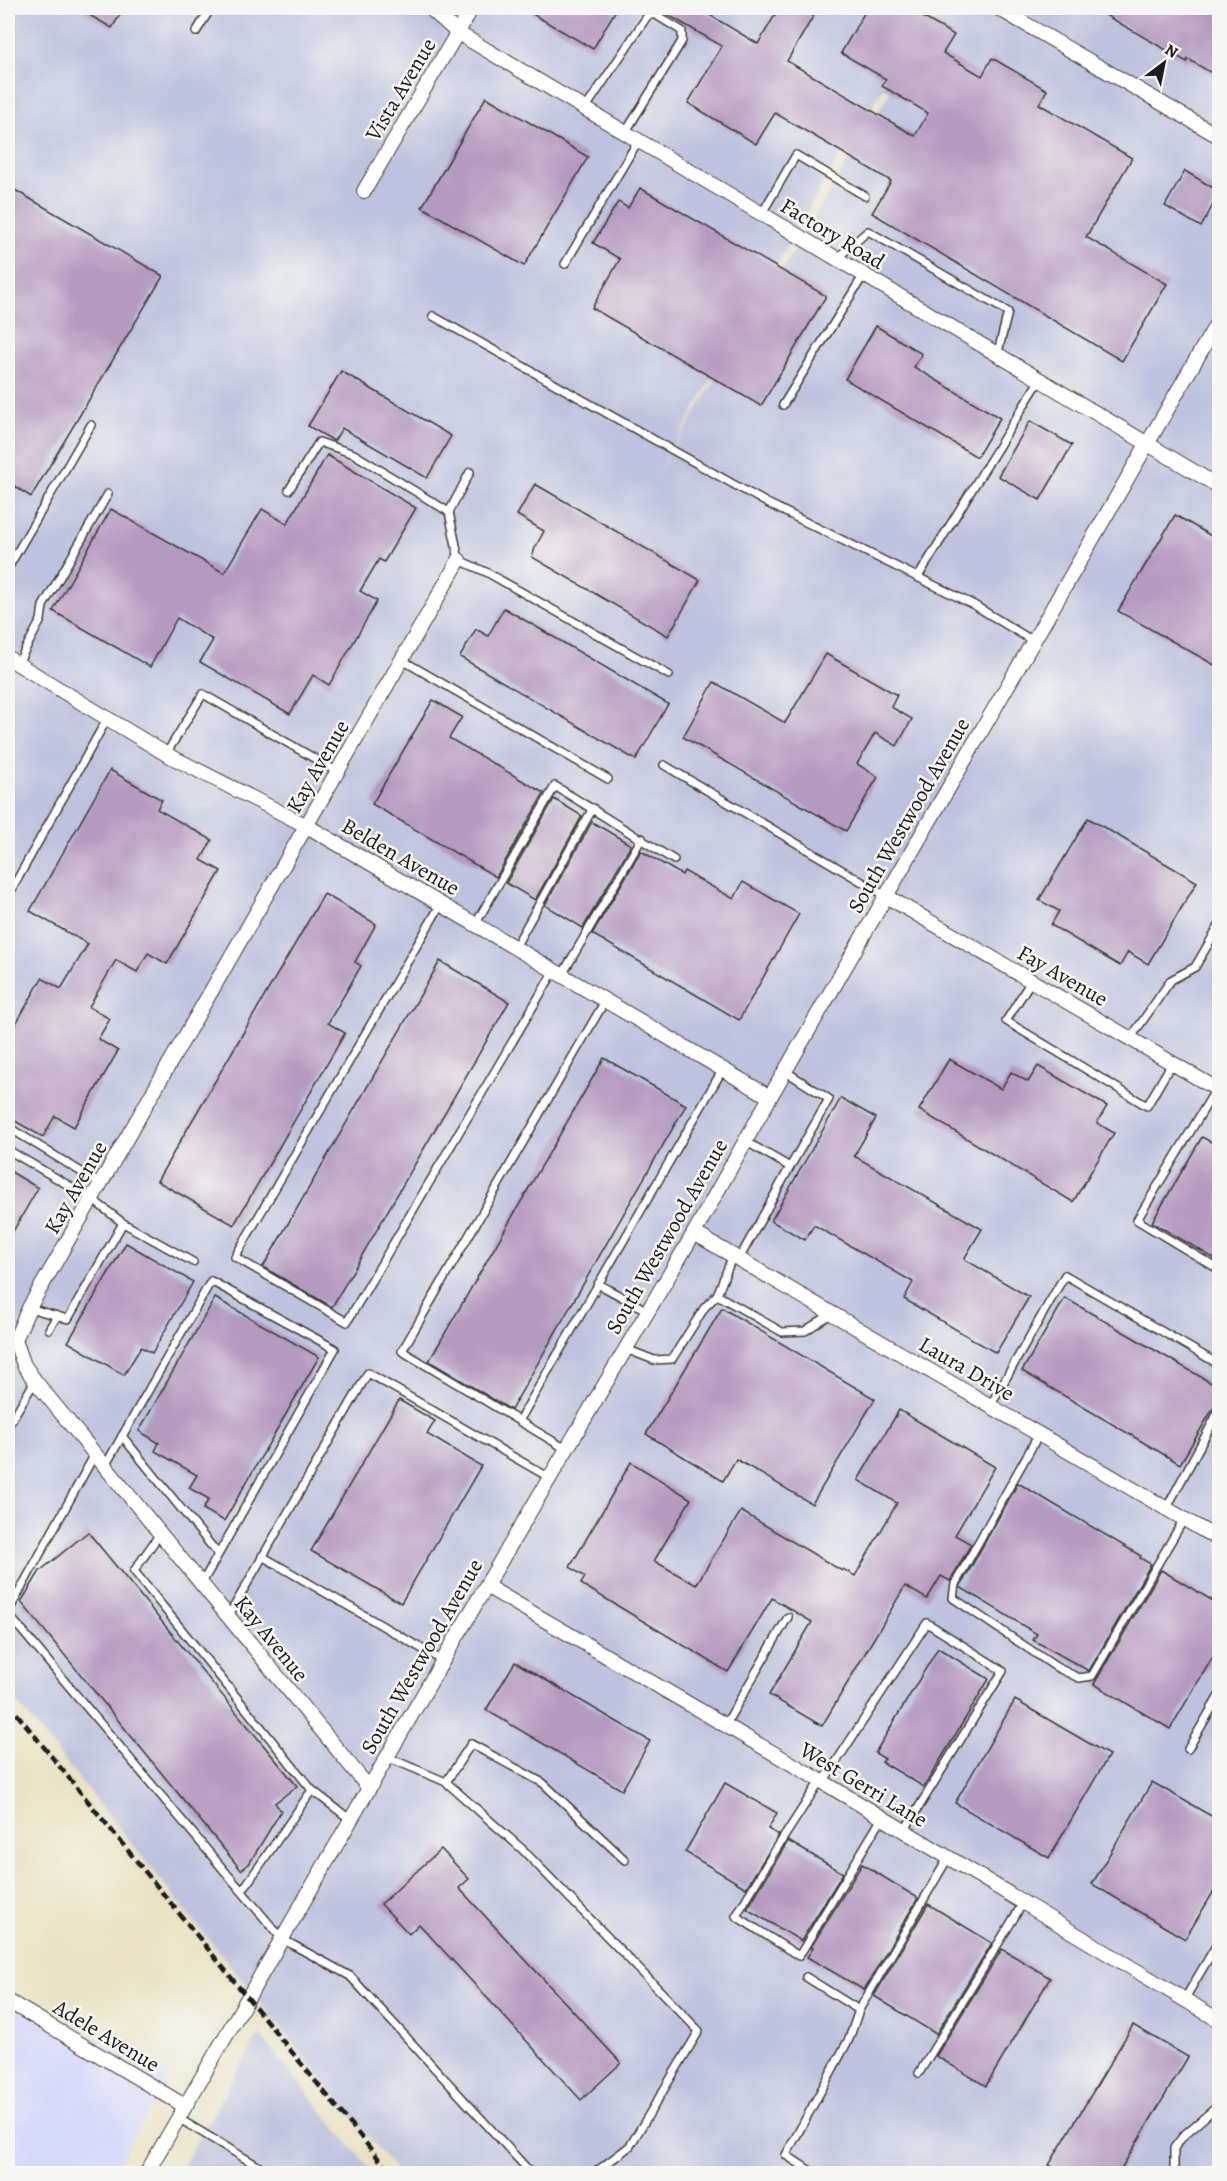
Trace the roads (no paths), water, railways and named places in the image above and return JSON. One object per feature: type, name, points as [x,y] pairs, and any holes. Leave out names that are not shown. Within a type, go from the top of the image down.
[{"type":"street","name":"Factory Road","points":[[430,8],[458,33],[1220,488]]},
{"type":"street","name":"Vista Avenue","points":[[364,191],[472,8]]},
{"type":"street","points":[[998,8],[1220,137]]},
{"type":"street","name":"South Westwood Avenue","points":[[146,2174],[486,1586],[694,1233],[885,896],[1220,318]]},
{"type":"street","name":"Kay Avenue","points":[[369,1788],[159,1535],[35,1381],[24,1365],[11,1338],[459,560]]},
{"type":"street","name":"Belden Avenue","points":[[12,662],[166,754],[307,826],[770,1097]]},
{"type":"street","name":"Fay Avenue","points":[[885,896],[1218,1090]]},
{"type":"street","name":"Laura Drive","points":[[694,1233],[1220,1540]]},
{"type":"street","name":"West Gerri Lane","points":[[486,1586],[882,1818],[1220,2021]]},
{"type":"street","name":"Adele Avenue","points":[[8,2001],[182,2112]]},
{"type":"lane","points":[[196,32],[212,8]]},
{"type":"lane","points":[[585,109],[648,15],[656,15],[682,32],[682,41],[625,133]]},
{"type":"lane","points":[[566,264],[638,141]]},
{"type":"lane","points":[[761,215],[796,155],[866,196]]},
{"type":"lane","points":[[836,260],[868,231],[1008,312],[997,356]]},
{"type":"lane","points":[[783,405],[863,276]]},
{"type":"lane","points":[[433,316],[767,503],[974,605],[1033,641]]},
{"type":"lane","points":[[918,577],[1039,381]]},
{"type":"lane","points":[[8,568],[91,426]]},
{"type":"lane","points":[[289,490],[319,442],[354,454],[449,512]]},
{"type":"lane","points":[[470,472],[449,512],[459,560],[486,572],[669,675]]},
{"type":"lane","points":[[12,662],[41,620],[43,606],[108,494]]},
{"type":"lane","points":[[402,660],[608,779]]},
{"type":"lane","points":[[166,754],[203,694],[338,772]]},
{"type":"lane","points":[[8,896],[107,719]]},
{"type":"lane","points":[[664,765],[885,896]]},
{"type":"lane","points":[[476,923],[555,786],[674,860]]},
{"type":"lane","points":[[515,946],[593,808]]},
{"type":"lane","points":[[441,904],[236,1257],[347,1322],[558,972],[642,838]]},
{"type":"lane","points":[[1130,1039],[1171,980],[1195,967],[1220,924]]},
{"type":"lane","points":[[1030,981],[1006,1022],[1147,1106],[1172,1064]]},
{"type":"lane","points":[[566,1449],[402,1351],[605,1000]]},
{"type":"lane","points":[[519,1421],[723,1069]]},
{"type":"lane","points":[[626,1349],[654,1360],[672,1359],[705,1307],[717,1295],[736,1257],[829,1099],[785,1071]]},
{"type":"lane","points":[[1218,1090],[1137,1220],[1220,1270]]},
{"type":"lane","points":[[8,1127],[101,1184]]},
{"type":"lane","points":[[745,1142],[790,1167]]},
{"type":"lane","points":[[8,1150],[92,1199],[123,1223],[193,1262]]},
{"type":"lane","points":[[29,1308],[69,1319],[123,1223]]},
{"type":"lane","points":[[990,1406],[1065,1275],[1220,1365]]},
{"type":"lane","points":[[105,1466],[211,1281],[335,1349],[201,1583]]},
{"type":"lane","points":[[598,1284],[648,1311]]},
{"type":"lane","points":[[717,1295],[782,1332],[805,1331],[832,1313]]},
{"type":"lane","points":[[49,1329],[57,1316]]},
{"type":"lane","points":[[228,1617],[368,1373],[550,1478]]},
{"type":"lane","points":[[8,1426],[35,1381]]},
{"type":"lane","points":[[1166,1509],[1220,1409]]},
{"type":"lane","points":[[1039,1434],[955,1584],[953,1598],[1056,1666],[1079,1678],[1092,1676],[1184,1519]]},
{"type":"lane","points":[[122,1436],[218,1554]]},
{"type":"lane","points":[[95,1454],[8,1613],[282,1939],[350,1976],[532,2174]]},
{"type":"lane","points":[[159,1535],[134,1571],[312,1790],[351,1820]]},
{"type":"lane","points":[[262,1556],[443,1661]]},
{"type":"lane","points":[[724,1727],[788,1617]]},
{"type":"lane","points":[[882,1818],[799,1956],[736,1916],[773,1854],[927,1623],[1004,1671],[904,1832]]},
{"type":"lane","points":[[1188,1749],[1220,1694]]},
{"type":"lane","points":[[446,1782],[471,1744],[543,1783],[625,1860]]},
{"type":"lane","points":[[387,1757],[446,1782],[522,1849],[699,2031],[630,2146],[593,2174]]},
{"type":"lane","points":[[242,1891],[312,1790]]},
{"type":"lane","points":[[815,2174],[786,2155],[849,2039],[859,2010],[948,1858]]},
{"type":"lane","points":[[919,2073],[1023,1903]]},
{"type":"lane","points":[[1184,2000],[1220,1939]]},
{"type":"lane","points":[[806,1977],[859,2010]]},
{"type":"lane","points":[[1174,2174],[1174,2148],[1184,2135],[1220,2104]]},
{"type":"lane","points":[[182,2112],[271,2174]]},
{"type":"railway","points":[[8,1703],[391,2174]]}]
